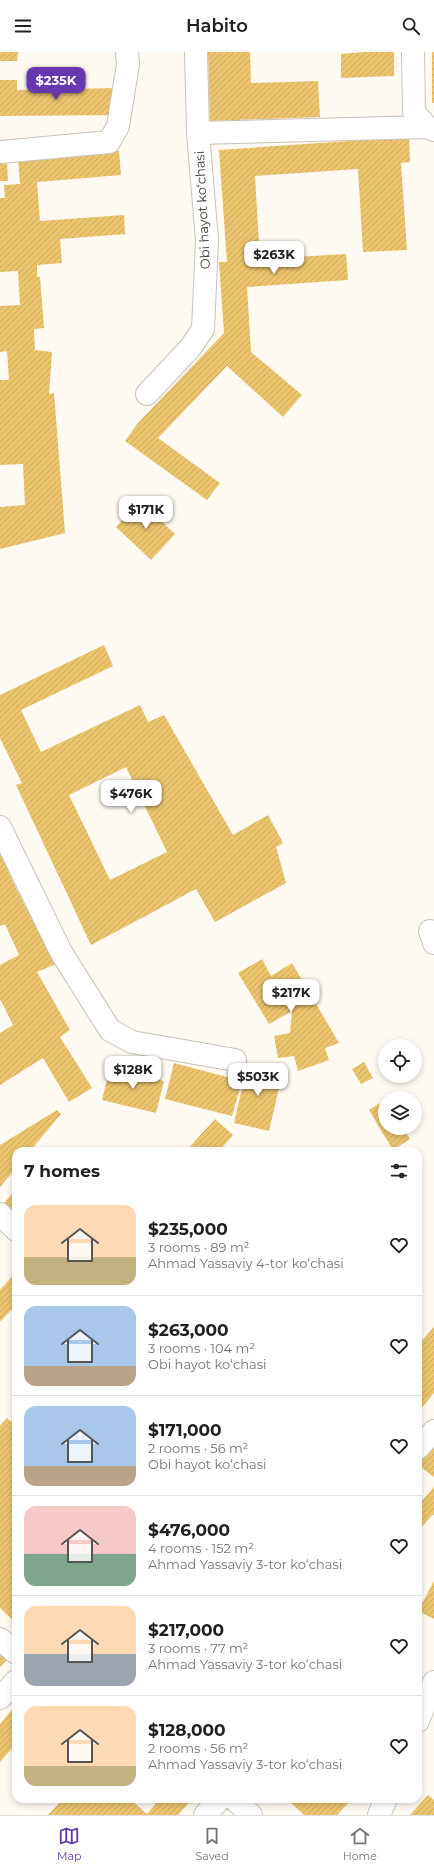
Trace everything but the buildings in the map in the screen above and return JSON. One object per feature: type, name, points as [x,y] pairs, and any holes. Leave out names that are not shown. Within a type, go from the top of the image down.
[{"type":"street","points":[[0,152],[109,142],[118,126],[128,64],[127,52]]},
{"type":"street","name":"Obi hayot koʻchasi","points":[[147,394],[190,347],[203,329],[207,240],[198,133],[196,52]]},
{"type":"street","points":[[413,52],[414,112],[430,128]]},
{"type":"street","points":[[198,133],[430,128]]},
{"type":"street","points":[[0,827],[61,952],[110,1030],[132,1042],[235,1060]]},
{"type":"street","points":[[0,1214],[12,1226]]},
{"type":"street","points":[[422,1444],[434,1431]]},
{"type":"street","points":[[0,1639],[12,1650]]},
{"type":"street","points":[[422,1711],[434,1682]]},
{"type":"street","points":[[0,1698],[12,1685]]},
{"type":"street","points":[[205,1815],[216,1803]]},
{"type":"street","points":[[238,1803],[251,1815]]},
{"type":"street","points":[[379,1815],[384,1803]]}]
